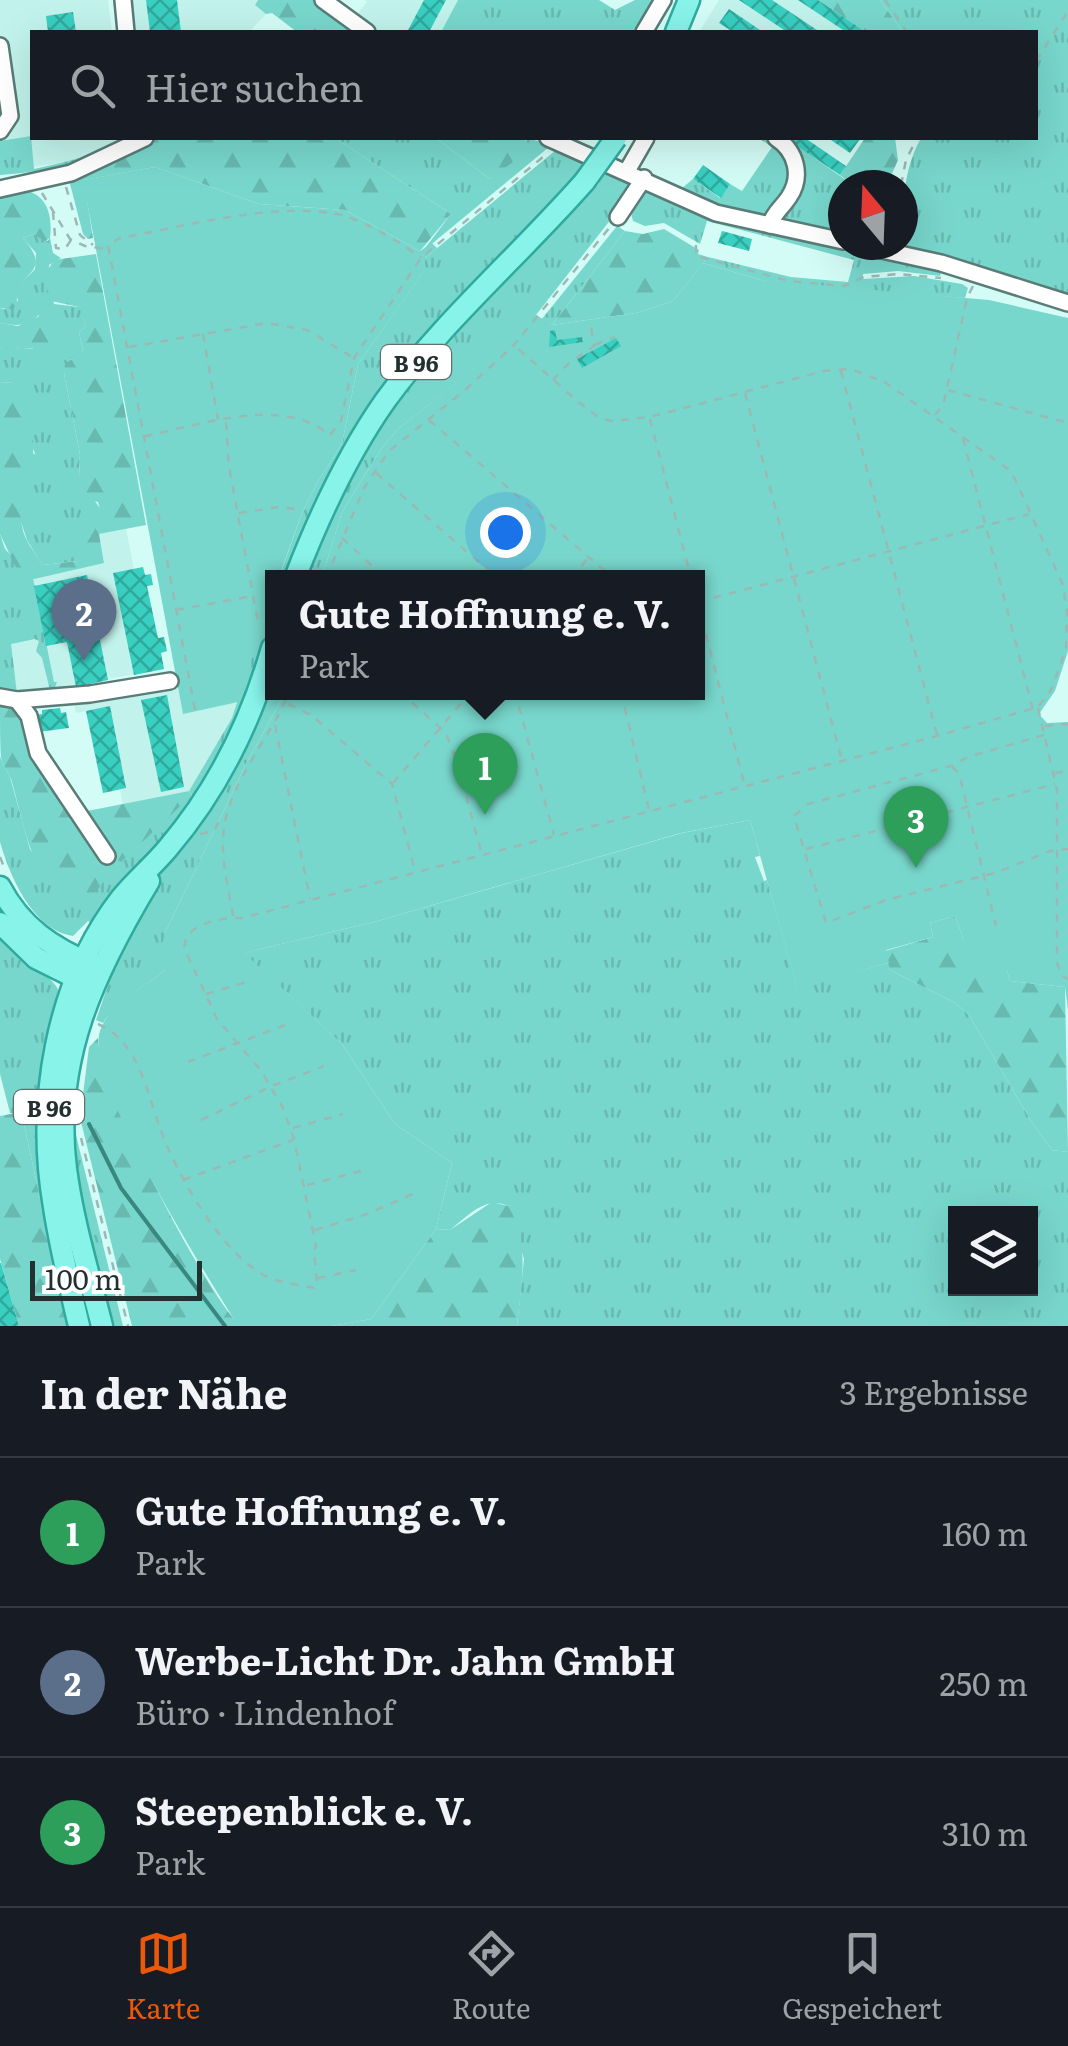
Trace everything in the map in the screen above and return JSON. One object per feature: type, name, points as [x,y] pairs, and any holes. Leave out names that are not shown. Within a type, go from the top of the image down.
[{"type":"main road","points":[[677,30],[689,0]]},
{"type":"main road","name":"B 96","points":[[298,570],[343,470],[386,400],[449,324],[586,180],[615,140]]},
{"type":"main road","name":"B 96","points":[[79,1326],[53,1205],[48,1127],[55,1053],[88,974],[242,738],[265,675]]},
{"type":"main road","points":[[3,879],[15,912],[88,974]]},
{"type":"main road","points":[[0,923],[36,958],[88,974]]},
{"type":"main road","name":"B 96","points":[[88,974],[70,1056],[63,1129],[70,1200],[102,1326]]},
{"type":"street","points":[[123,0],[126,30]]},
{"type":"street","points":[[323,0],[365,30]]},
{"type":"street","points":[[645,30],[664,0]]},
{"type":"street","points":[[0,46],[10,116],[0,132]]},
{"type":"street","points":[[0,189],[63,176],[141,140]]},
{"type":"street","points":[[558,140],[716,213],[828,238]]},
{"type":"street","points":[[627,170],[645,140]]},
{"type":"street","points":[[770,225],[796,180],[794,158],[779,140]]},
{"type":"street","points":[[618,217],[644,178]]},
{"type":"street","points":[[918,258],[1068,303]]},
{"type":"street","points":[[8,698],[108,692],[170,680]]},
{"type":"street","points":[[8,698],[29,716],[38,753],[108,856]]},
{"type":"path","points":[[885,0],[906,30]]},
{"type":"path","points":[[1038,57],[1068,11]]},
{"type":"path","points":[[143,436],[226,420],[288,414],[306,419],[330,435],[342,415],[354,358],[421,258],[555,140]]},
{"type":"path","points":[[904,170],[916,140]]},
{"type":"path","points":[[63,176],[80,234],[94,246]]},
{"type":"path","points":[[29,184],[41,192],[70,239],[77,244],[107,249]]},
{"type":"path","points":[[51,206],[56,248],[65,249],[70,239]]},
{"type":"path","points":[[107,249],[116,239],[274,212],[305,211],[358,221],[421,258]]},
{"type":"path","points":[[329,570],[340,538],[374,472],[404,436],[514,345],[618,217]]},
{"type":"path","points":[[696,245],[696,256],[789,280],[844,286],[864,276],[914,274],[952,280]]},
{"type":"path","points":[[107,249],[195,710]]},
{"type":"path","points":[[934,416],[943,406],[967,298]]},
{"type":"path","points":[[128,347],[258,324],[278,324],[321,336],[354,358]]},
{"type":"path","points":[[591,327],[594,346]]},
{"type":"path","points":[[203,334],[218,422]]},
{"type":"path","points":[[553,380],[594,346],[614,337]]},
{"type":"path","points":[[102,1026],[120,1037],[130,1051],[184,1180],[233,1249],[268,1277],[314,1288],[314,1231],[292,1129],[272,1086],[236,1043],[205,995],[184,940],[191,932],[217,920],[310,900],[938,736],[1035,708],[1051,690],[1066,649],[1068,612],[1063,585],[1008,470],[886,382],[867,373],[841,369],[626,421],[598,417],[514,345]]},
{"type":"path","points":[[841,369],[938,736]]},
{"type":"path","points":[[947,389],[1068,424]]},
{"type":"path","points":[[744,391],[842,762]]},
{"type":"path","points":[[650,417],[689,570]]},
{"type":"path","points":[[428,419],[604,570]]},
{"type":"path","points":[[226,420],[229,466],[258,622]]},
{"type":"path","points":[[963,436],[1029,696],[1042,726],[1054,773],[1057,963],[1068,980]]},
{"type":"path","points":[[374,472],[487,570]]},
{"type":"path","points":[[238,514],[279,507],[301,510]]},
{"type":"path","points":[[705,600],[1031,513]]},
{"type":"path","points":[[340,538],[376,570]]},
{"type":"path","points":[[578,570],[589,556]]},
{"type":"path","points":[[176,610],[253,596]]},
{"type":"path","points":[[705,630],[745,787]]},
{"type":"path","points":[[234,918],[224,853],[226,820],[249,766],[286,700]]},
{"type":"path","points":[[409,700],[441,728],[458,763],[482,856]]},
{"type":"path","points":[[392,784],[464,700]]},
{"type":"path","points":[[516,700],[554,836]]},
{"type":"path","points":[[622,700],[649,811]]},
{"type":"path","points":[[285,703],[312,715],[392,784],[415,873]]},
{"type":"path","points":[[1042,726],[1068,724]]},
{"type":"path","points":[[274,725],[310,900]]},
{"type":"path","points":[[1044,735],[968,757],[951,766],[800,808],[794,816],[826,924],[886,900],[1068,849]]},
{"type":"path","points":[[951,766],[959,773],[996,926]]},
{"type":"path","points":[[1054,773],[1068,771]]},
{"type":"path","points":[[805,850],[1056,784]]},
{"type":"path","points":[[213,830],[221,819],[226,820]]},
{"type":"path","points":[[0,857],[3,879]]},
{"type":"path","points":[[1057,926],[1068,926]]},
{"type":"path","points":[[205,995],[250,981]]},
{"type":"path","points":[[188,1062],[294,1022]]},
{"type":"path","points":[[201,1120],[324,1066]]},
{"type":"path","points":[[292,1129],[343,1114]]},
{"type":"path","points":[[81,1138],[128,1326]]},
{"type":"path","points":[[184,1180],[294,1139]]},
{"type":"path","points":[[305,1186],[365,1170]]},
{"type":"path","points":[[314,1231],[380,1210],[413,1194]]},
{"type":"path","points":[[317,1278],[356,1270]]},
{"type":"shaded area","points":[[0,0],[108,0],[112,30],[30,30],[30,140],[123,140],[72,161],[0,172]]},
{"type":"shaded area","points":[[127,0],[258,0],[256,5],[266,14],[251,30],[133,30]]},
{"type":"shaded area","points":[[458,0],[442,30],[378,30],[355,17],[367,2]]},
{"type":"shaded area","points":[[719,0],[818,0],[863,30],[700,30]]},
{"type":"shaded area","points":[[126,529],[134,569],[128,571],[149,672],[17,694],[0,642],[30,580],[104,562],[99,534]]},
{"type":"shaded area","points":[[177,684],[183,713],[238,702],[189,791],[123,804],[120,790],[103,793],[86,711],[76,713],[73,699]]},
{"type":"green space","points":[[258,0],[313,0],[353,30],[294,30],[255,5]]},
{"type":"green space","points":[[458,0],[599,0],[615,10],[635,0],[659,0],[640,30],[442,30]]},
{"type":"green space","points":[[818,0],[880,0],[902,30],[863,30]]},
{"type":"green space","points":[[880,0],[1068,0],[1068,299],[918,254],[918,170],[909,170],[920,140],[1038,140],[1038,30],[902,30]]},
{"type":"green space","points":[[30,136],[34,169],[87,156],[129,140],[69,164],[0,175],[0,141]]},
{"type":"green space","points":[[149,140],[338,140],[451,214],[420,251],[345,210],[259,204],[155,167],[84,180],[93,238],[88,239],[83,234],[69,180]]},
{"type":"green space","points":[[338,140],[439,140],[490,179],[527,140],[547,143],[549,147],[422,252],[451,214]]},
{"type":"green space","points":[[439,140],[526,140],[527,146],[517,159],[490,179]]},
{"type":"green space","points":[[761,140],[771,140],[785,151],[792,179],[770,214],[741,215],[684,194],[681,189],[693,179],[720,198],[730,184],[742,191],[772,147]]},
{"type":"green space","points":[[789,140],[832,170],[828,170],[828,233],[779,222],[797,193]]},
{"type":"green space","points":[[864,140],[895,140],[898,160],[894,170],[843,170]]},
{"type":"green space","points":[[556,150],[588,158],[578,177],[444,318],[290,570],[282,570],[302,513],[342,444],[358,364],[424,271],[425,258]]},
{"type":"green space","points":[[155,167],[259,204],[345,210],[420,251],[432,243],[437,248],[425,258],[425,270],[358,364],[342,444],[302,513],[282,570],[265,570],[265,617],[238,702],[183,714],[83,180]]},
{"type":"green space","points":[[609,168],[633,181],[633,191],[536,315],[506,344],[398,429],[342,512],[324,570],[306,570],[352,473],[398,400],[458,327],[593,184],[597,186]]},
{"type":"green space","points":[[646,187],[828,242],[828,253],[707,221],[700,244],[664,223],[645,226],[633,221],[631,213]]},
{"type":"green space","points":[[22,190],[43,200],[50,221],[50,238],[45,241],[33,234],[23,238],[36,259],[35,266],[21,285],[17,305],[12,309],[0,308],[0,194]]},
{"type":"green space","points":[[617,226],[625,231],[552,325],[541,320]]},
{"type":"green space","points":[[664,229],[708,257],[673,301],[636,313],[552,325],[625,231],[643,234]]},
{"type":"green space","points":[[33,234],[48,241],[50,238],[53,253],[61,258],[49,265],[54,304],[80,307],[86,326],[79,332],[83,351],[71,359],[64,373],[80,454],[79,477],[101,510],[100,521],[78,561],[42,565],[27,540],[19,502],[36,457],[13,383],[0,382],[0,349],[33,349],[39,315],[30,322],[11,325],[0,323],[0,308],[18,301],[19,287],[35,269],[36,253],[23,238]]},
{"type":"green space","points":[[96,254],[146,525],[99,534],[104,563],[30,580],[21,578],[0,534],[0,382],[13,383],[21,394],[33,453],[42,460],[39,479],[20,502],[25,537],[42,565],[78,561],[97,525],[100,510],[98,502],[86,499],[79,477],[80,454],[64,373],[65,364],[83,351],[79,332],[86,326],[79,307],[51,301],[43,278],[54,260]]},
{"type":"green space","points":[[708,257],[791,277],[848,282],[854,260],[903,260],[942,269],[940,276],[898,271],[863,274],[863,279],[914,276],[968,288],[965,298],[796,285],[761,280],[703,263]]},
{"type":"green space","points":[[703,263],[761,280],[989,300],[1068,318],[1068,651],[1055,691],[1039,714],[1047,723],[1068,722],[1068,1010],[1065,987],[1010,981],[1007,971],[983,975],[955,916],[930,923],[933,937],[886,950],[889,963],[797,987],[750,820],[681,833],[374,922],[244,953],[342,1044],[395,1124],[452,1163],[436,1229],[371,1319],[332,1326],[238,1326],[128,1133],[100,1056],[100,1031],[112,1010],[165,970],[159,956],[165,933],[281,700],[705,700],[705,570],[324,570],[342,512],[381,449],[398,429],[505,344],[533,313],[552,325],[636,313],[673,301]]},
{"type":"green space","points":[[44,314],[71,324],[73,329],[65,337],[64,347],[0,349],[0,323],[18,326]]},
{"type":"green space","points":[[0,534],[5,549],[33,578],[57,682],[54,690],[50,690],[42,658],[36,651],[39,641],[35,639],[11,644],[17,694],[0,692]]},
{"type":"green space","points":[[265,617],[265,647],[258,675],[237,729],[210,778],[96,925],[88,921],[73,936],[46,924],[17,886],[0,842],[0,757],[10,777],[30,849],[58,894],[192,795],[189,791],[232,718]]},
{"type":"green space","points":[[265,691],[265,700],[281,700],[165,933],[165,970],[124,999],[103,1023],[96,1020],[127,943],[119,938],[149,889],[193,833]]},
{"type":"green space","points":[[0,702],[15,705],[106,859],[104,879],[81,905],[65,899],[51,887],[32,853],[1,758]]},
{"type":"green space","points":[[189,791],[192,795],[121,862],[111,856],[82,812]]},
{"type":"green space","points":[[750,820],[760,856],[755,857],[764,881],[767,880],[797,986],[889,963],[890,970],[955,1003],[969,1015],[1052,1150],[1068,1152],[1068,1326],[517,1326],[524,1259],[508,1206],[484,1205],[450,1230],[436,1229],[452,1163],[395,1124],[342,1044],[243,953],[374,922],[682,833]]},
{"type":"green space","points":[[955,916],[963,938],[1007,971],[1010,981],[1065,987],[1068,1152],[1052,1150],[1031,1121],[969,1015],[955,1003],[890,970],[885,951],[933,937],[930,923]]},
{"type":"green space","points":[[0,936],[58,989],[72,1326],[22,1115],[10,1113],[0,1074]]},
{"type":"green space","points":[[98,1038],[115,1099],[156,1187],[203,1273],[240,1326],[132,1326],[80,1118],[89,1047]]},
{"type":"green space","points":[[22,1115],[72,1326],[19,1326],[0,1259],[0,1116]]},
{"type":"green space","points":[[72,1119],[123,1326],[110,1326],[77,1198]]},
{"type":"green space","points":[[492,1202],[508,1206],[520,1234],[523,1264],[517,1326],[332,1326],[371,1319],[436,1229],[450,1230]]},
{"type":"building","points":[[146,0],[177,0],[181,30],[150,30]]},
{"type":"building","points":[[424,0],[446,0],[430,30],[408,30]]},
{"type":"building","points":[[739,0],[772,0],[817,30],[784,30]]},
{"type":"building","points":[[798,0],[818,0],[863,30],[843,30]]},
{"type":"building","points":[[729,9],[760,30],[730,30],[719,23]]},
{"type":"building","points":[[73,12],[76,30],[48,30],[46,16]]},
{"type":"building","points":[[788,140],[808,140],[846,166],[843,170],[833,170]]},
{"type":"building","points":[[831,140],[859,140],[850,153]]},
{"type":"building","points":[[703,165],[730,184],[721,198],[693,179]]},
{"type":"building","points":[[722,231],[752,239],[749,251],[718,243]]},
{"type":"building","points":[[555,330],[557,340],[582,337],[583,342],[549,347],[550,331]]},
{"type":"building","points":[[616,338],[621,346],[582,368],[577,359]]},
{"type":"building","points":[[143,567],[145,575],[151,574],[153,585],[147,586],[158,638],[164,637],[167,651],[161,653],[164,669],[134,675],[113,573]]},
{"type":"building","points":[[87,575],[108,680],[76,687],[67,642],[46,646],[34,586]]},
{"type":"building","points":[[167,695],[184,787],[161,792],[141,700]]},
{"type":"building","points":[[110,706],[126,788],[103,793],[86,711]]},
{"type":"building","points":[[60,708],[61,713],[66,712],[69,728],[38,732],[36,715],[42,714],[42,710]]},
{"type":"building","points":[[1,1263],[19,1326],[0,1326]]},
{"type":"waterway","points":[[89,1124],[121,1188],[225,1326]]},
{"type":"place","name":"Werbe-Licht Dr. Jahn GmbH","points":[[84,661]]},
{"type":"place","name":"Gute Hoffnung e. V.","points":[[485,815]]},
{"type":"place","name":"Steepenblick e. V.","points":[[916,868]]}]
